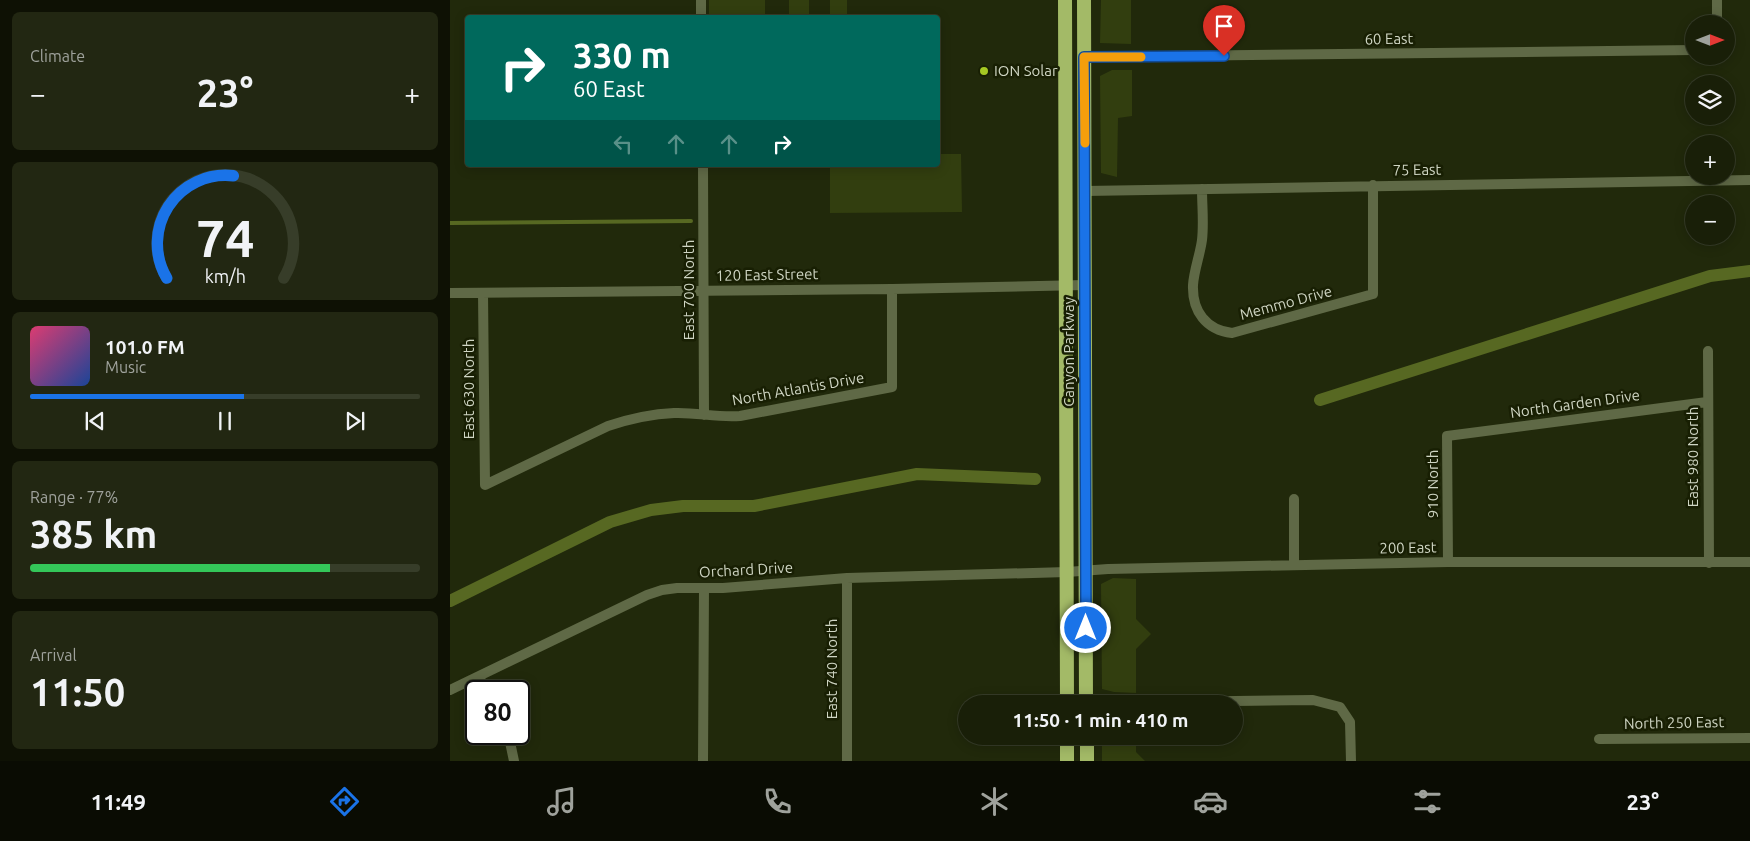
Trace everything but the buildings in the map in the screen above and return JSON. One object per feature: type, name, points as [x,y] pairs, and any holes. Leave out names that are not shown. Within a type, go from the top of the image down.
[{"type":"highway","name":"Canyon Parkway","points":[[1065,0],[1067,695]]},
{"type":"highway","name":"Canyon Parkway","points":[[1084,0],[1086,695]]},
{"type":"highway","points":[[1067,745],[1067,761]]},
{"type":"highway","points":[[1087,745],[1087,761]]},
{"type":"street","points":[[701,0],[701,15]]},
{"type":"street","points":[[1717,0],[1717,15]]},
{"type":"street","name":"60 East","points":[[1084,57],[1685,50]]},
{"type":"street","name":"East 700 North","points":[[703,167],[704,415]]},
{"type":"street","name":"75 East","points":[[1085,191],[1750,180]]},
{"type":"street","name":"Memmo Drive","points":[[1202,189],[1202,238],[1193,286],[1196,303],[1200,316],[1206,323],[1221,332],[1232,333],[1373,294],[1373,185]]},
{"type":"street","name":"120 East Street","points":[[450,293],[892,289],[1085,285]]},
{"type":"street","name":"North Atlantis Drive","points":[[484,485],[608,426],[621,422],[673,413],[723,418],[740,416],[892,387],[892,289]]},
{"type":"street","name":"East 630 North","points":[[483,293],[484,485]]},
{"type":"street","name":"East 980 North","points":[[1708,351],[1709,563]]},
{"type":"street","name":"North Garden Drive","points":[[1447,436],[1707,402]]},
{"type":"street","name":"910 North","points":[[1447,436],[1448,562]]},
{"type":"street","points":[[1294,499],[1294,565]]},
{"type":"street","name":"200 East","points":[[1067,572],[1108,569],[1448,562],[1750,562]]},
{"type":"street","name":"Orchard Drive","points":[[450,690],[647,595],[662,590],[846,578],[1067,572]]},
{"type":"street","name":"East 740 North","points":[[846,578],[846,761]]},
{"type":"street","points":[[704,588],[704,761]]},
{"type":"street","points":[[1243,701],[1313,700],[1340,708],[1350,722],[1351,761]]},
{"type":"street","name":"North 250 East","points":[[1599,739],[1750,738]]},
{"type":"street","points":[[511,745],[514,761]]},
{"type":"green space","points":[[709,0],[765,0],[765,15],[709,15]]},
{"type":"green space","points":[[789,0],[809,0],[809,15],[789,15]]},
{"type":"green space","points":[[830,0],[847,0],[847,15],[830,15]]},
{"type":"green space","points":[[1101,0],[1131,0],[1131,44],[1100,43]]},
{"type":"green space","points":[[1112,70],[1132,70],[1132,116],[1118,118],[1117,177],[1101,173],[1100,76]]},
{"type":"green space","points":[[940,154],[961,154],[962,212],[830,213],[830,167],[940,167]]},
{"type":"green space","points":[[1113,578],[1136,579],[1136,619],[1151,634],[1136,649],[1136,693],[1114,692],[1102,689],[1101,584]]},
{"type":"green space","points":[[1102,745],[1136,745],[1136,752],[1145,761],[1102,761]]},
{"type":"waterway","points":[[450,223],[691,221]]},
{"type":"waterway","points":[[1320,400],[1710,276],[1750,271]]},
{"type":"waterway","points":[[450,601],[610,522],[651,510],[683,506],[754,506],[917,474],[1035,479]]},
{"type":"slow traffic","points":[[1085,143],[1084,57],[1141,57]]},
{"type":"place","name":"ION Solar","points":[[984,71]]},
{"type":"route","points":[[1086,628],[1084,57],[1224,56]]}]
